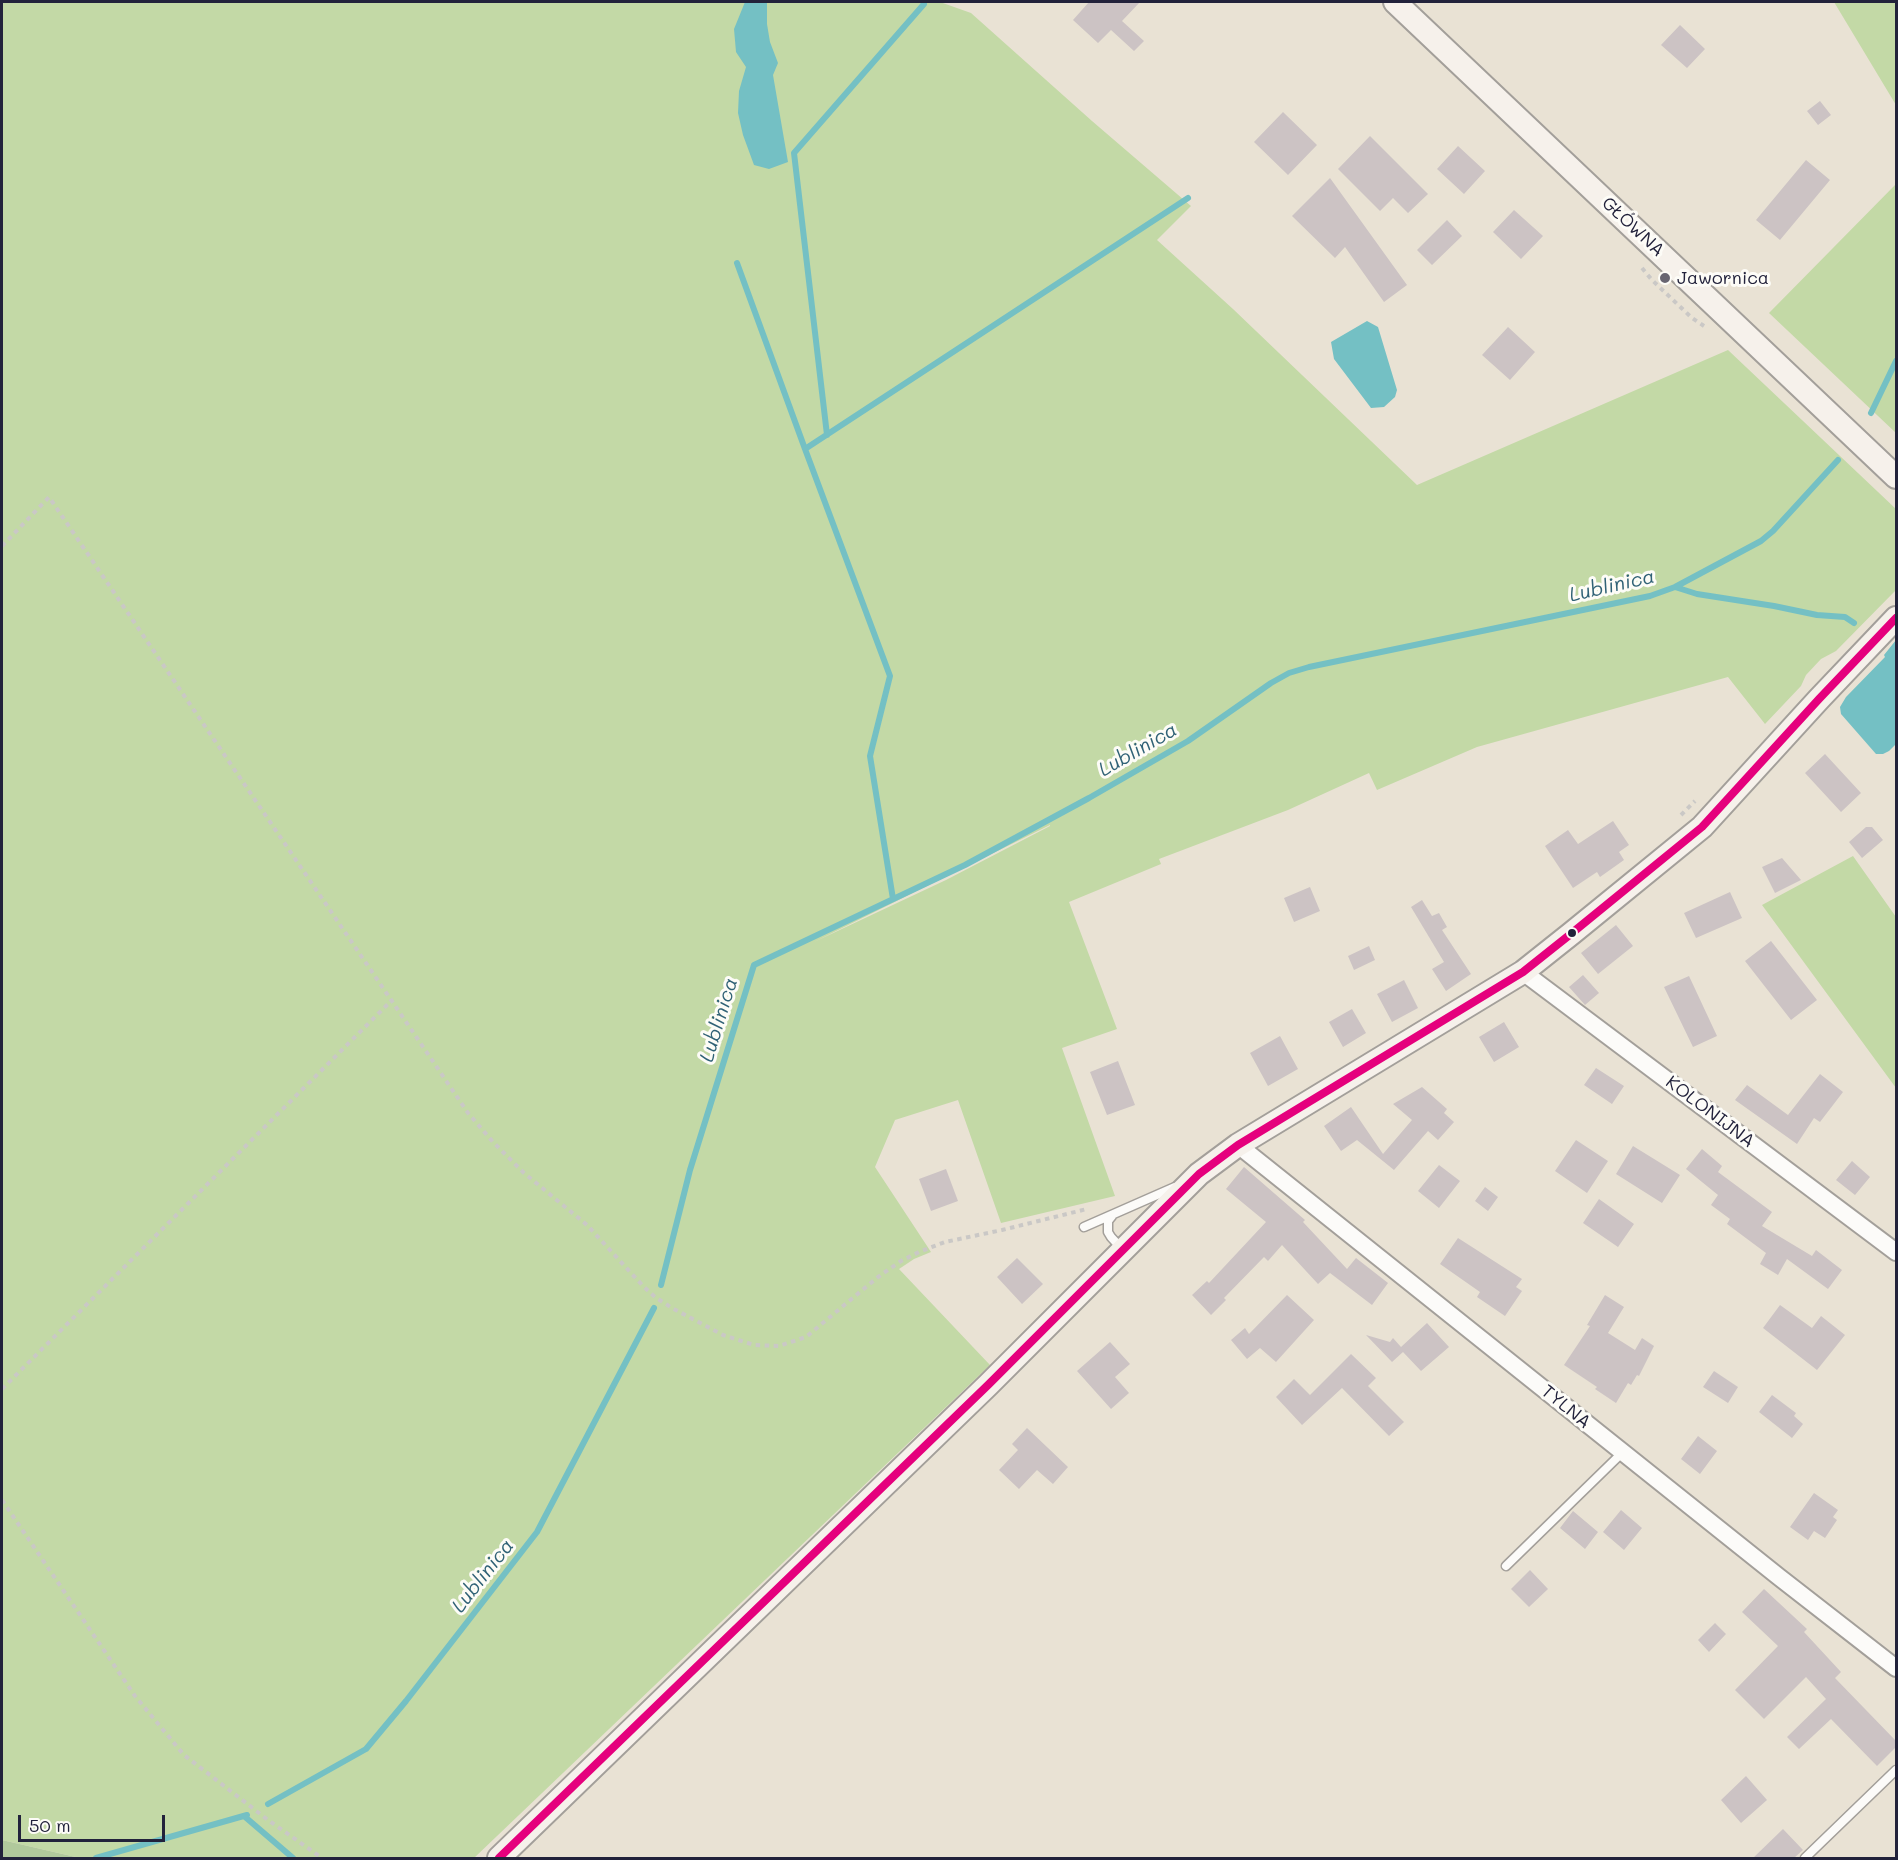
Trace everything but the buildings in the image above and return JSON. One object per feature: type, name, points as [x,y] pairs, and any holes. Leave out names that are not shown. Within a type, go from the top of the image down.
[{"type":"street","name":"GŁÓWNA","points":[[1395,2],[1896,477]]},
{"type":"street","points":[[499,1858],[980,1393],[1199,1174],[1238,1144],[1523,972],[1702,827],[1896,618]]},
{"type":"street","name":"KOLONIJNA","points":[[1523,972],[1896,1252]]},
{"type":"street","name":"TYLNA","points":[[1238,1144],[1896,1668]]},
{"type":"lane","points":[[1084,1227],[1199,1174]]},
{"type":"lane","points":[[1112,1215],[1108,1221],[1108,1232],[1123,1250]]},
{"type":"lane","points":[[1506,1566],[1623,1452]]},
{"type":"lane","points":[[1805,1858],[1896,1770]]},
{"type":"path","points":[[2,546],[49,497],[468,1113],[524,1173],[587,1225],[655,1297],[672,1308],[723,1335],[754,1345],[779,1346],[806,1337],[878,1277],[901,1261],[920,1252],[945,1242],[1088,1209]]},
{"type":"path","points":[[2,1389],[391,1001]]},
{"type":"path","points":[[2,1500],[135,1696],[184,1755],[268,1820],[322,1858]]},
{"type":"green space","points":[[2,2],[940,2],[971,13],[1191,206],[1157,240],[1233,309],[1417,485],[1728,350],[1896,509],[1896,590],[1836,651],[1821,659],[1806,675],[1801,686],[1765,724],[1728,677],[1477,747],[1377,790],[1369,773],[1288,810],[1159,859],[1161,864],[1069,902],[1117,1029],[1062,1048],[1115,1196],[1001,1223],[958,1100],[895,1120],[875,1167],[931,1252],[899,1269],[990,1365],[474,1858],[80,1858],[2,1840]],"holes":[[[1050,825],[946,880],[814,942]]]},
{"type":"green space","points":[[1834,2],[1896,2],[1896,105]]},
{"type":"green space","points":[[1896,184],[1896,433],[1769,313]]},
{"type":"green space","points":[[1853,856],[1896,917],[1896,1088],[1762,905]]},
{"type":"green space","points":[[2,1840],[80,1858],[2,1858]]},
{"type":"water","points":[[745,2],[767,2],[770,42],[778,63],[773,75],[788,162],[769,169],[754,165],[738,113],[739,91],[746,67],[736,52],[734,29]]},
{"type":"water","points":[[1367,321],[1378,327],[1397,390],[1395,397],[1384,407],[1371,408],[1334,359],[1331,342]]},
{"type":"water","points":[[1896,640],[1896,744],[1883,754],[1876,754],[1841,714],[1840,707],[1846,697],[1885,657],[1884,655]]},
{"type":"waterway","points":[[827,435],[794,153],[924,4]]},
{"type":"waterway","points":[[893,899],[870,756],[890,676],[805,449],[1188,198]]},
{"type":"waterway","points":[[737,263],[805,449]]},
{"type":"waterway","name":"Lublinica","points":[[1871,413],[1896,361]]},
{"type":"waterway","name":"Lublinica","points":[[661,1285],[690,1170],[754,965],[965,865],[1089,798],[1188,741],[1289,673],[1650,596],[1675,587],[1761,541],[1773,531],[1838,460]]},
{"type":"waterway","points":[[1675,587],[1697,594],[1817,615],[1845,617],[1854,623]]},
{"type":"waterway","name":"Lublinica","points":[[268,1804],[366,1749],[406,1701],[537,1532],[654,1308]]},
{"type":"waterway","name":"Lublinica","points":[[96,1858],[247,1815]]},
{"type":"waterway","points":[[244,1816],[293,1858]]},
{"type":"transit line","points":[[499,1858],[988,1385],[1199,1174],[1238,1145],[1523,972],[1572,933],[1702,827],[1896,618]]},
{"type":"place","name":"Jawornica","points":[[1665,278]]}]
